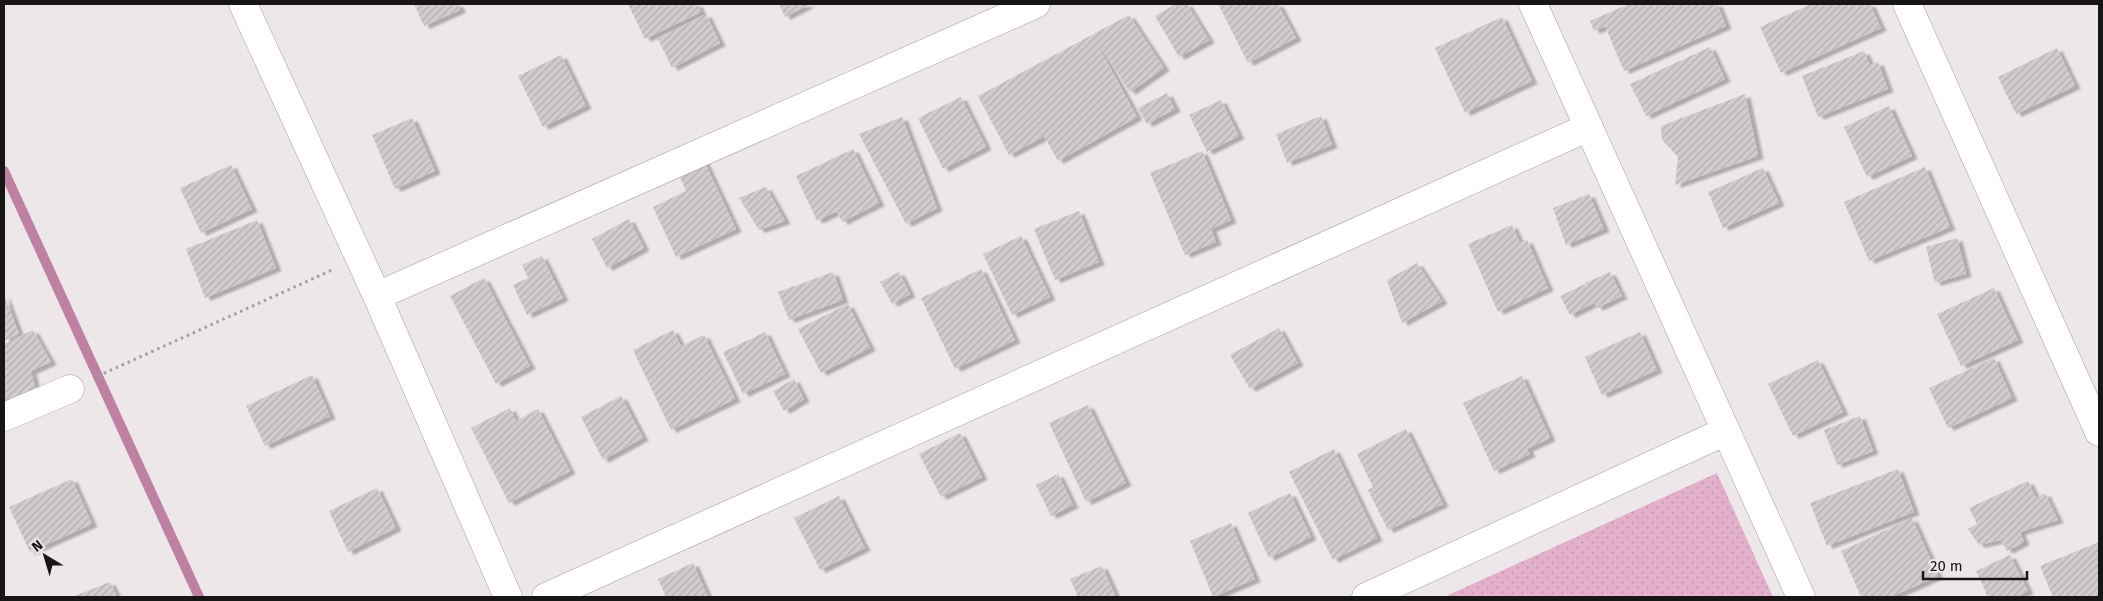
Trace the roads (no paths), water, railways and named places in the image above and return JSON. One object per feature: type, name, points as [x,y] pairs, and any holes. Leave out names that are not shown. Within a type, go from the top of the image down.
[{"type":"street","points":[[243,4],[378,296],[508,597]]},
{"type":"street","points":[[378,296],[1036,4]]},
{"type":"street","points":[[1533,4],[1802,597]]},
{"type":"street","points":[[1907,4],[2099,432]]},
{"type":"street","points":[[546,597],[1589,127]]},
{"type":"street","points":[[4,417],[70,389]]},
{"type":"street","points":[[1366,597],[1726,432]]},
{"type":"waterway","points":[[4,171],[199,597]]}]
